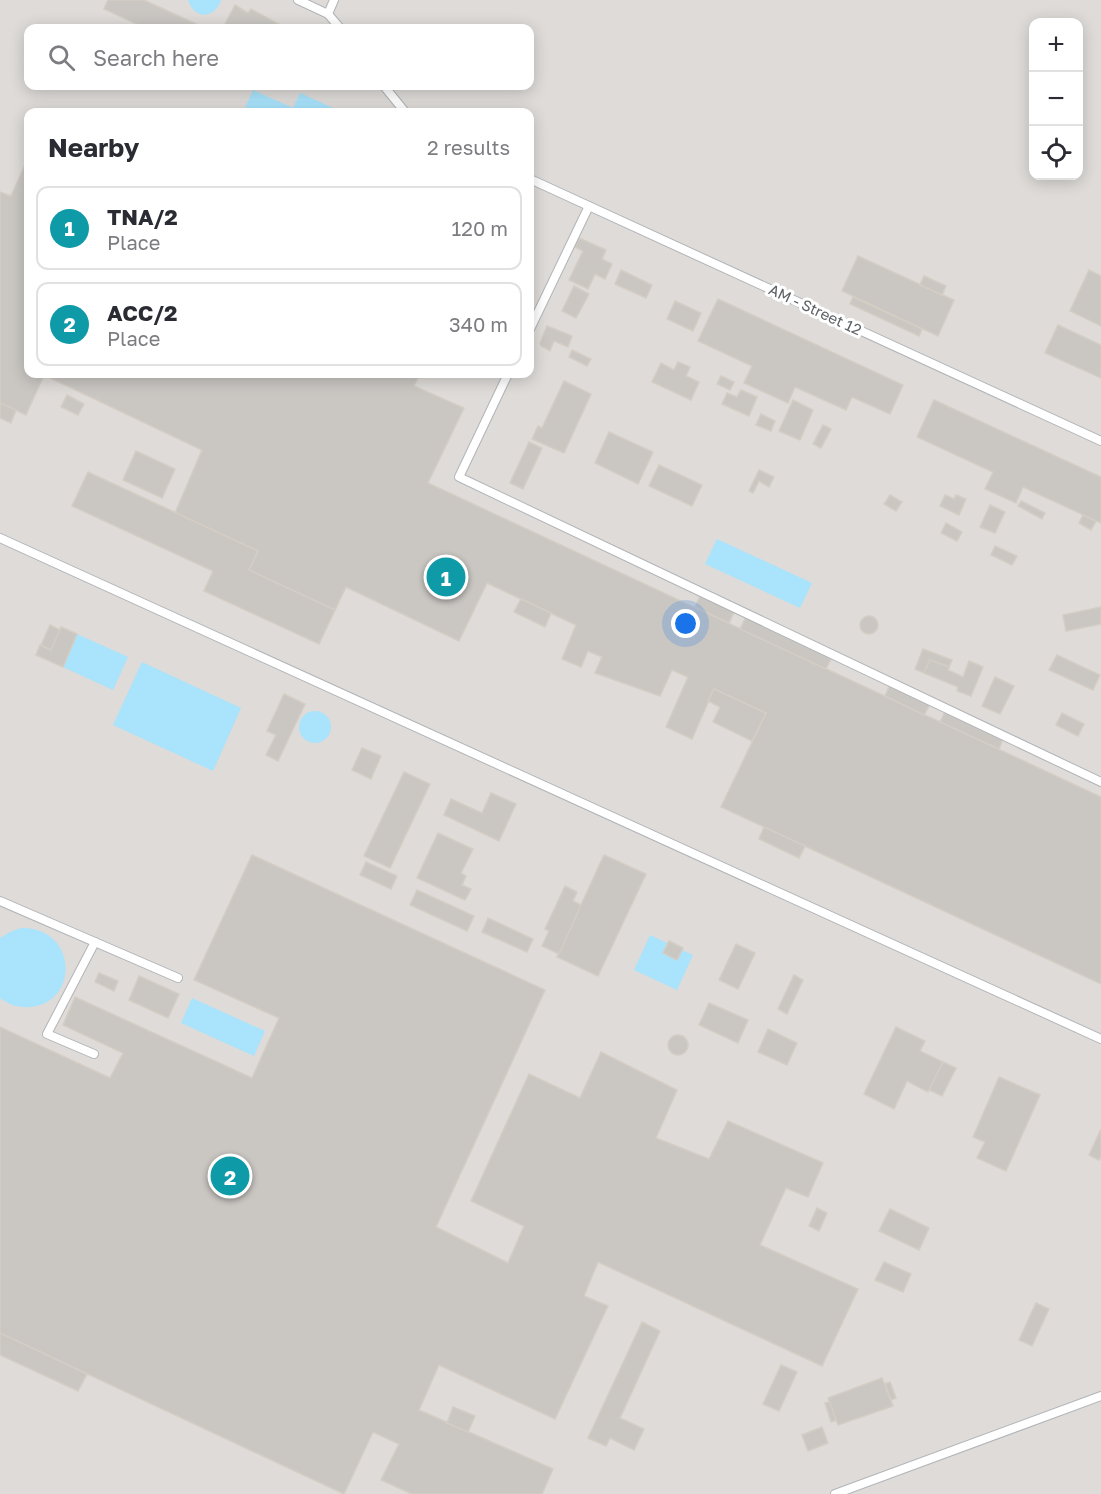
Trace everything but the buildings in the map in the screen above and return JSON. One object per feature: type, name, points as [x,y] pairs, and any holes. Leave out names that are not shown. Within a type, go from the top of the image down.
[{"type":"lane","points":[[298,0],[328,14],[337,24]]},
{"type":"lane","points":[[328,14],[334,0]]},
{"type":"lane","points":[[387,90],[402,108]]},
{"type":"lane","name":"AM - Street 12","points":[[534,181],[1101,441]]},
{"type":"lane","points":[[534,321],[588,206]]},
{"type":"lane","points":[[506,378],[459,477],[1101,782]]},
{"type":"lane","points":[[0,538],[1101,1039]]},
{"type":"lane","points":[[0,900],[178,978]]},
{"type":"lane","points":[[94,1054],[47,1034],[95,942]]},
{"type":"lane","points":[[835,1494],[1101,1396]]},
{"type":"shaded area","points":[[0,0],[1101,0],[1101,1494],[0,1494]]},
{"type":"water","points":[[188,0],[221,0],[214,11],[204,15],[195,11]]},
{"type":"water","points":[[253,90],[293,108],[245,108]]},
{"type":"water","points":[[300,93],[333,108],[293,108]]},
{"type":"water","points":[[717,539],[812,583],[800,608],[705,564]]},
{"type":"water","points":[[77,634],[128,657],[113,690],[63,667]]},
{"type":"water","points":[[142,662],[241,708],[213,771],[113,725]]},
{"type":"water","points":[[315,711],[327,715],[331,727],[327,739],[315,743],[303,739],[299,727],[303,715]]},
{"type":"water","points":[[21,928],[40,931],[53,939],[62,952],[66,966],[64,980],[58,993],[46,1002],[30,1007],[14,1006],[0,998],[0,938]]},
{"type":"water","points":[[650,935],[667,943],[663,953],[677,960],[682,950],[693,955],[677,990],[634,970]]},
{"type":"water","points":[[192,998],[265,1031],[254,1056],[181,1023]]},
{"type":"place","name":"TNA/2","points":[[446,577]]},
{"type":"place","name":"ACC/2","points":[[230,1176]]}]
